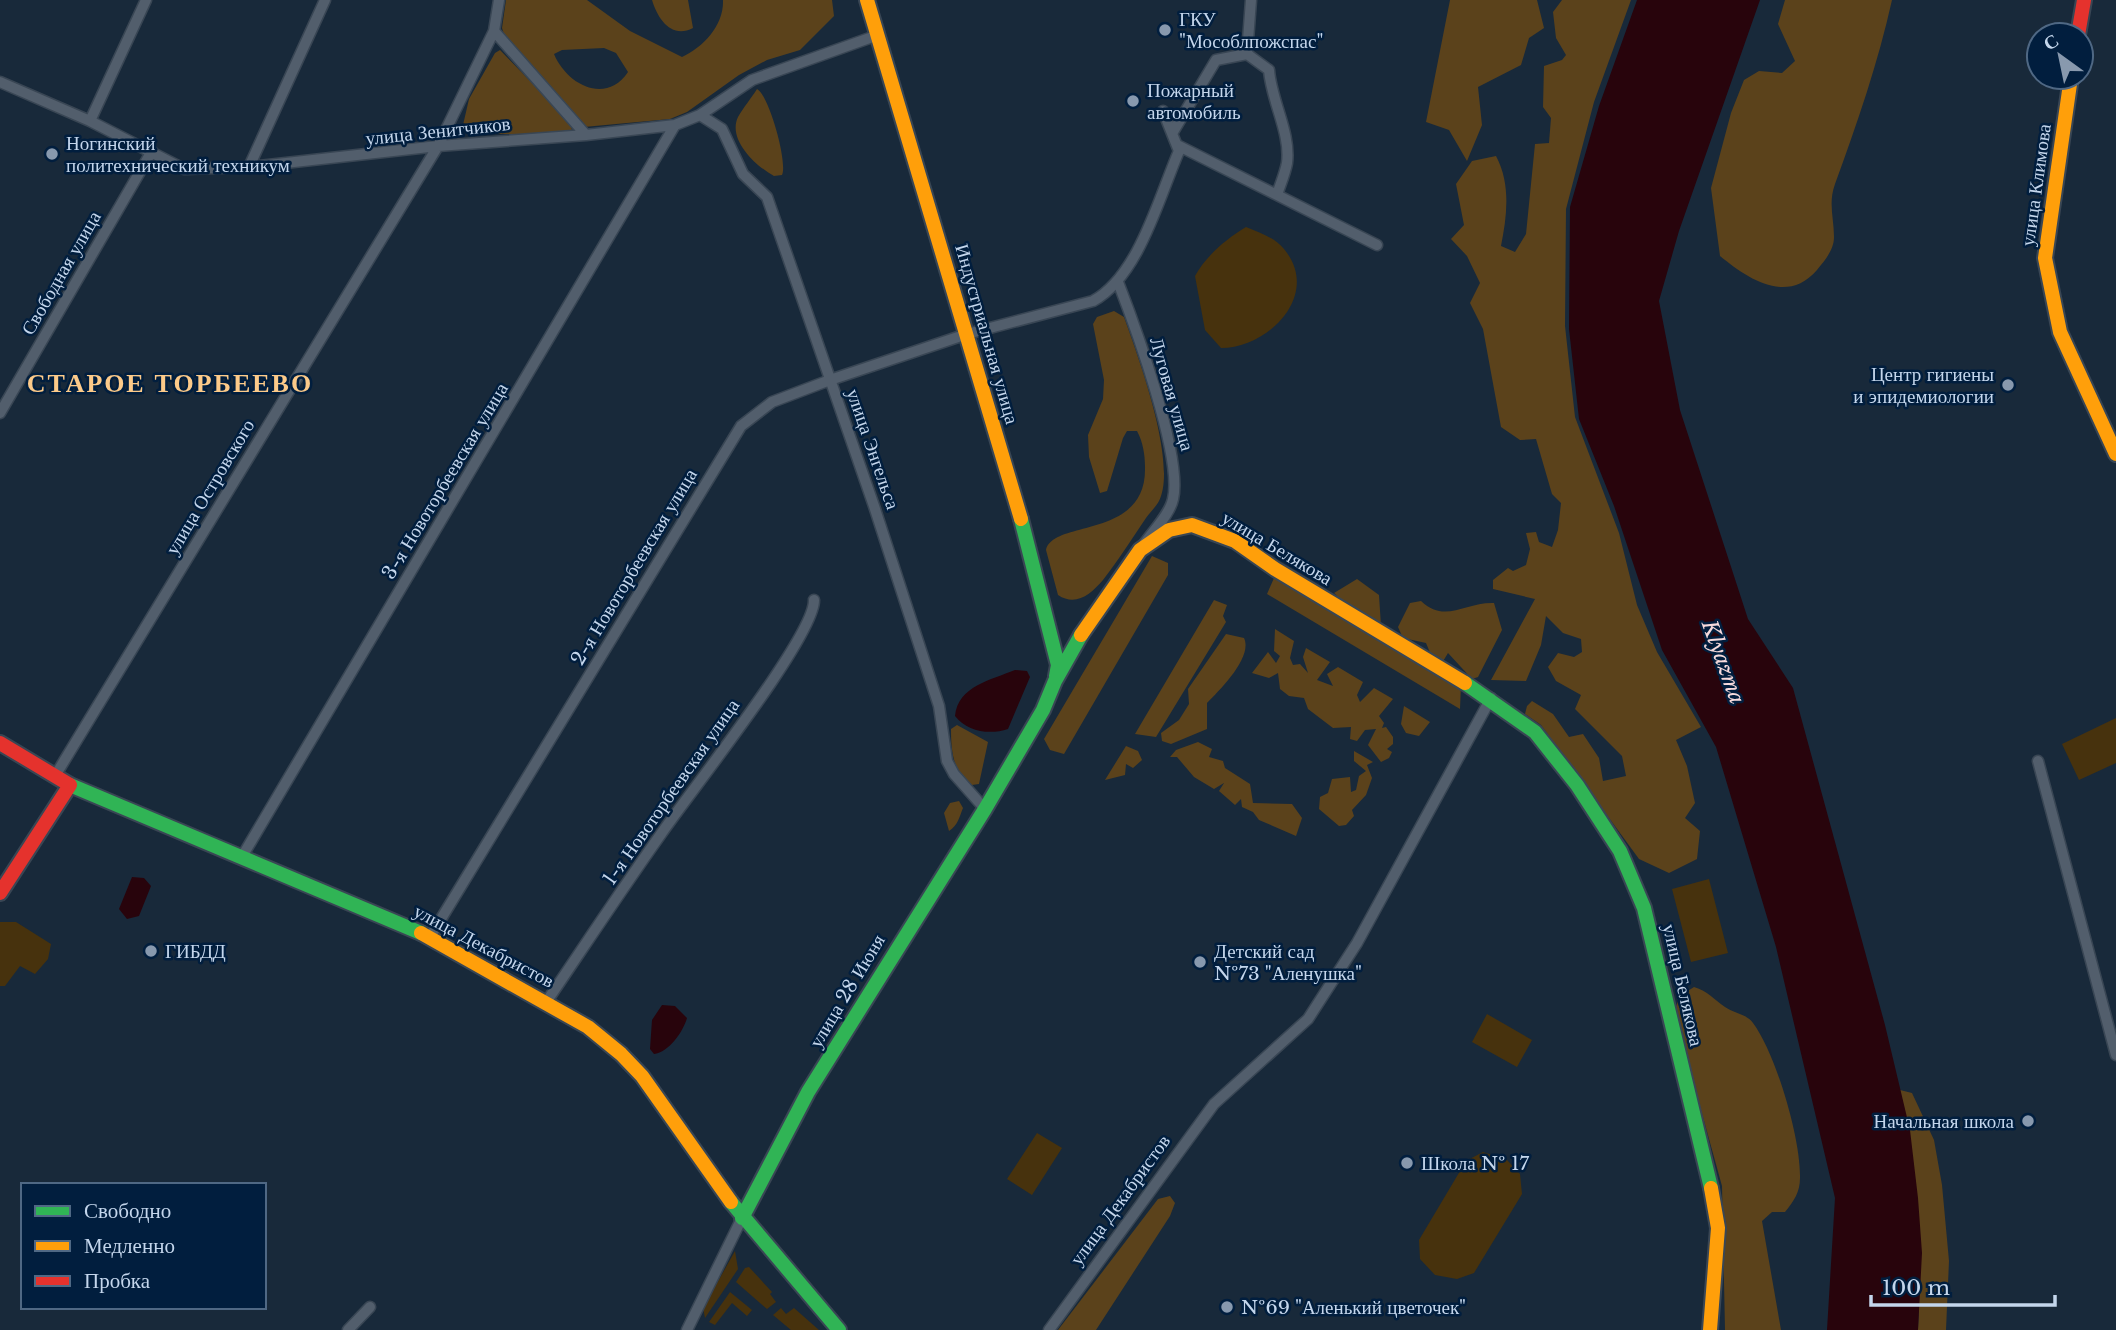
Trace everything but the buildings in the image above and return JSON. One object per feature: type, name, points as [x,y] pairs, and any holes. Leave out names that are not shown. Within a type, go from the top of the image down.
[{"type":"main road","name":"Индустриальная улица","points":[[867,0],[1046,609],[1058,665],[1055,681]]},
{"type":"main road","points":[[2080,21],[2084,0]]},
{"type":"main road","name":"улица Климова","points":[[2069,91],[2045,258],[2060,332],[2116,454]]},
{"type":"main road","name":"улица Белякова","points":[[1055,681],[1090,620],[1140,550],[1159,535],[1192,525],[1212,530],[1235,541],[1275,569],[1491,698],[1535,732],[1577,785],[1620,851],[1644,908],[1717,1213],[1710,1330]]},
{"type":"main road","name":"улица 28 Июня","points":[[742,1218],[808,1092],[985,809],[1043,709],[1055,681]]},
{"type":"main road","name":"улица Декабристов","points":[[0,743],[70,785],[243,855],[430,937],[547,1001],[597,1033],[628,1061],[742,1218],[839,1330]]},
{"type":"main road","points":[[0,894],[70,785]]},
{"type":"street","points":[[90,121],[146,0]]},
{"type":"street","points":[[249,167],[325,0]]},
{"type":"street","name":"улица Островского","points":[[55,776],[438,145],[494,31],[499,0]]},
{"type":"street","points":[[1247,54],[1251,0]]},
{"type":"street","points":[[494,31],[586,135]]},
{"type":"street","name":"улица Зенитчиков","points":[[0,82],[90,121],[184,169],[249,167],[438,145],[586,135],[676,125],[700,115],[752,79],[878,35]]},
{"type":"street","points":[[1173,132],[1216,60],[1247,54],[1269,70],[1270,89],[1285,141],[1287,161],[1277,195]]},
{"type":"street","points":[[967,334],[1093,301],[1108,293],[1118,282],[1142,237],[1179,151],[1163,111]]},
{"type":"street","name":"улица Энгельса","points":[[700,115],[722,129],[743,174],[766,197],[939,706],[947,761],[954,774],[985,809]]},
{"type":"street","name":"3-я Новоторбеевская улица","points":[[243,855],[676,125]]},
{"type":"street","points":[[1177,145],[1377,246]]},
{"type":"street","name":"Свободная улица","points":[[0,413],[152,151]]},
{"type":"street","name":"Луговая улица","points":[[1118,282],[1168,440],[1176,474],[1173,502],[1140,550]]},
{"type":"street","name":"2-я Новоторбеевская улица","points":[[430,937],[741,426],[772,402],[967,334]]},
{"type":"street","name":"1-я Новоторбеевская улица","points":[[547,1001],[661,833],[789,656],[814,611],[814,600]]},
{"type":"street","name":"улица Декабристов","points":[[1049,1330],[1224,1093],[1296,1032],[1328,989],[1437,802],[1491,698]]},
{"type":"street","points":[[2038,761],[2115,1050]]},
{"type":"street","name":"улица 28 Июня","points":[[687,1330],[742,1218]]},
{"type":"street","points":[[348,1330],[370,1307]]},
{"type":"shaded area","points":[[506,0],[587,0],[630,31],[682,57],[698,47],[711,34],[720,18],[723,0],[832,0],[834,16],[800,50],[767,60],[739,75],[687,112],[670,119],[584,127],[505,37],[502,28]],"holes":[[[604,48],[616,53],[628,72],[619,82],[598,89],[577,82],[568,75],[554,54],[562,50]]]},
{"type":"shaded area","points":[[652,0],[688,0],[693,28],[679,31],[667,26]]},
{"type":"shaded area","points":[[1450,0],[1537,0],[1544,28],[1529,38],[1521,65],[1478,87],[1482,125],[1467,161],[1449,130],[1426,122]]},
{"type":"shaded area","points":[[1562,0],[1631,0],[1594,102],[1566,209],[1565,326],[1575,417],[1619,533],[1637,605],[1657,652],[1701,727],[1676,740],[1687,766],[1695,803],[1685,818],[1700,831],[1697,859],[1669,873],[1639,859],[1541,725],[1525,714],[1532,701],[1553,714],[1569,737],[1583,734],[1599,758],[1603,781],[1626,776],[1622,756],[1575,709],[1581,695],[1556,681],[1548,667],[1558,653],[1574,657],[1582,652],[1581,639],[1563,633],[1546,616],[1541,645],[1526,681],[1491,680],[1535,599],[1493,589],[1493,580],[1508,568],[1513,571],[1526,565],[1530,549],[1526,533],[1536,532],[1539,542],[1552,547],[1558,530],[1561,503],[1552,494],[1536,439],[1520,440],[1501,427],[1483,329],[1470,303],[1480,283],[1467,256],[1451,239],[1464,225],[1456,184],[1472,161],[1496,156],[1506,189],[1501,246],[1515,252],[1526,234],[1535,144],[1549,143],[1551,118],[1543,107],[1544,66],[1562,60],[1566,55],[1556,38],[1553,12]]},
{"type":"shaded area","points":[[1785,0],[1892,0],[1867,93],[1833,191],[1832,246],[1817,270],[1805,280],[1793,286],[1781,287],[1755,280],[1720,256],[1711,188],[1731,113],[1744,80],[1759,71],[1782,73],[1795,61],[1778,24]]},
{"type":"shaded area","points":[[500,50],[571,123],[572,131],[563,134],[470,134],[463,125],[469,99],[495,53]]},
{"type":"shaded area","points":[[757,89],[767,103],[776,130],[782,157],[782,175],[774,176],[752,159],[737,135],[738,117]]},
{"type":"shaded area","points":[[1246,227],[1271,238],[1284,249],[1294,266],[1297,284],[1293,301],[1272,329],[1239,346],[1221,348],[1205,330],[1195,276],[1217,248]]},
{"type":"shaded area","points":[[1114,311],[1124,317],[1154,409],[1164,462],[1164,484],[1158,503],[1103,580],[1088,594],[1071,600],[1058,595],[1046,550],[1052,541],[1065,534],[1116,517],[1131,506],[1142,490],[1145,458],[1137,431],[1127,431],[1123,438],[1107,491],[1100,493],[1089,457],[1088,435],[1103,399],[1104,380],[1093,324],[1097,317]]},
{"type":"shaded area","points":[[1152,556],[1168,563],[1168,575],[1064,754],[1050,750],[1044,739]]},
{"type":"shaded area","points":[[1281,577],[1461,684],[1460,709],[1267,594],[1274,578]]},
{"type":"shaded area","points":[[1357,579],[1379,595],[1381,626],[1367,615],[1351,609],[1334,593]]},
{"type":"shaded area","points":[[1214,600],[1227,605],[1223,616],[1226,622],[1156,737],[1135,734]]},
{"type":"shaded area","points":[[1421,601],[1438,611],[1494,603],[1502,630],[1478,677],[1472,679],[1448,653],[1442,663],[1431,655],[1426,643],[1403,638],[1398,627],[1410,603]]},
{"type":"shaded area","points":[[1275,629],[1294,641],[1290,658],[1293,665],[1300,664],[1308,673],[1303,657],[1306,648],[1330,662],[1317,680],[1333,686],[1327,674],[1338,667],[1363,682],[1357,695],[1360,702],[1374,688],[1393,699],[1379,716],[1384,723],[1382,728],[1386,727],[1393,737],[1393,744],[1387,749],[1392,752],[1389,758],[1381,762],[1368,745],[1376,729],[1365,730],[1357,741],[1350,739],[1351,727],[1333,728],[1308,709],[1304,698],[1289,696],[1280,689],[1278,673],[1269,678],[1252,673],[1268,652],[1276,663],[1280,656],[1274,651]]},
{"type":"shaded area","points":[[1226,634],[1244,638],[1246,646],[1234,672],[1207,703],[1207,729],[1171,744],[1162,741],[1161,733],[1179,720],[1189,704],[1188,689]]},
{"type":"shaded area","points":[[1404,706],[1430,722],[1419,736],[1406,733],[1401,724]]},
{"type":"shaded area","points":[[2116,718],[2116,763],[2079,780],[2062,744]]},
{"type":"shaded area","points":[[957,725],[988,742],[979,784],[972,785],[957,768],[951,729]]},
{"type":"shaded area","points":[[1198,742],[1212,749],[1209,757],[1223,761],[1225,768],[1250,784],[1253,803],[1292,804],[1302,818],[1296,836],[1259,820],[1253,812],[1242,807],[1241,799],[1235,805],[1219,791],[1224,783],[1214,789],[1194,777],[1177,757],[1170,757],[1176,750]]},
{"type":"shaded area","points":[[1126,746],[1138,751],[1142,760],[1133,768],[1126,764],[1125,775],[1105,780]]},
{"type":"shaded area","points":[[1354,751],[1373,762],[1367,765],[1372,778],[1366,795],[1352,810],[1354,816],[1346,825],[1339,826],[1319,809],[1320,797],[1328,793],[1332,779],[1350,777],[1351,792],[1356,790],[1359,776],[1366,771],[1354,761]]},
{"type":"shaded area","points":[[959,801],[963,808],[956,824],[949,831],[944,813],[950,803]]},
{"type":"shaded area","points":[[1709,879],[1728,953],[1691,962],[1672,889]]},
{"type":"shaded area","points":[[0,922],[16,922],[51,944],[48,959],[35,974],[20,966],[5,986],[0,986]]},
{"type":"shaded area","points":[[1694,987],[1753,1023],[1770,1055],[1792,1120],[1799,1161],[1799,1188],[1785,1212],[1772,1212],[1762,1221],[1781,1330],[1725,1330],[1722,1186],[1674,1012],[1680,996]]},
{"type":"shaded area","points":[[1487,1014],[1532,1040],[1517,1067],[1472,1042]]},
{"type":"shaded area","points":[[1900,1090],[1912,1093],[1934,1140],[1942,1185],[1949,1261],[1946,1330],[1918,1330],[1918,1210]]},
{"type":"shaded area","points":[[1037,1133],[1062,1148],[1032,1195],[1007,1179]]},
{"type":"shaded area","points":[[1483,1152],[1507,1160],[1520,1174],[1522,1194],[1474,1273],[1457,1279],[1435,1275],[1420,1259],[1419,1240],[1466,1161]]},
{"type":"shaded area","points":[[1170,1196],[1175,1203],[1170,1216],[1096,1330],[1058,1330],[1158,1199]]},
{"type":"shaded area","points":[[735,1251],[738,1269],[705,1318],[703,1308]]},
{"type":"shaded area","points":[[749,1267],[772,1292],[770,1294],[776,1302],[767,1309],[736,1282],[745,1268]]},
{"type":"shaded area","points":[[730,1292],[752,1310],[747,1316],[732,1303],[715,1325],[709,1322]]},
{"type":"shaded area","points":[[781,1308],[786,1314],[794,1308],[819,1330],[791,1330],[773,1315]]},
{"type":"water","name":"Klyazma","points":[[1637,0],[1760,0],[1679,231],[1659,301],[1680,410],[1748,619],[1793,688],[1885,1025],[1910,1130],[1918,1198],[1922,1253],[1918,1330],[1827,1330],[1835,1198],[1776,947],[1716,747],[1662,650],[1614,506],[1579,419],[1569,329],[1570,207],[1599,106]]},
{"type":"water","points":[[1015,670],[1027,671],[1030,677],[1008,729],[979,731],[966,726],[955,716],[957,706],[969,691]]},
{"type":"water","points":[[132,877],[144,878],[151,886],[139,916],[127,919],[119,909]]},
{"type":"water","points":[[662,1005],[675,1006],[687,1018],[675,1040],[665,1050],[654,1054],[650,1049],[652,1020]]},
{"type":"traffic: fast","points":[[1021,519],[1058,665],[1056,676]]},
{"type":"traffic: fast","points":[[742,1218],[808,1092],[985,809],[1043,710],[1055,681],[1081,635]]},
{"type":"traffic: fast","points":[[1465,683],[1535,732],[1577,785],[1620,851],[1644,908],[1711,1188]]},
{"type":"traffic: fast","points":[[70,785],[421,933]]},
{"type":"traffic: fast","points":[[731,1202],[839,1330]]},
{"type":"traffic: slow","points":[[867,0],[1021,519]]},
{"type":"traffic: slow","points":[[2069,91],[2045,258],[2060,332],[2116,454]]},
{"type":"traffic: slow","points":[[1081,635],[1140,550],[1169,530],[1192,525],[1235,541],[1275,569],[1465,683]]},
{"type":"traffic: slow","points":[[421,933],[588,1027],[621,1054],[642,1076],[731,1202]]},
{"type":"traffic: slow","points":[[1710,1330],[1718,1228],[1711,1188]]},
{"type":"traffic: jam","points":[[2080,21],[2084,0]]},
{"type":"traffic: jam","points":[[0,743],[70,785],[0,893]]},
{"type":"place","name":"ГКУ \"Мособлпожспас\"","points":[[1165,30]]},
{"type":"place","name":"Пожарный автомобиль","points":[[1133,101]]},
{"type":"place","name":"Ногинский политехнический техникум","points":[[52,154]]},
{"type":"place","name":"Центр гигиены и эпидемиологии","points":[[2008,385]]},
{"type":"place","name":"ГИБДД","points":[[151,951]]},
{"type":"place","name":"Детский сад №73 \"Аленушка\"","points":[[1200,962]]},
{"type":"place","name":"Начальная школа","points":[[2028,1121]]},
{"type":"place","name":"Школа № 17","points":[[1407,1163]]},
{"type":"place","name":"№69 \"Аленький цветочек\"","points":[[1227,1307]]},
{"type":"district","name":"СТАРОЕ ТОРБЕЕВО","points":[[170,383]]}]
